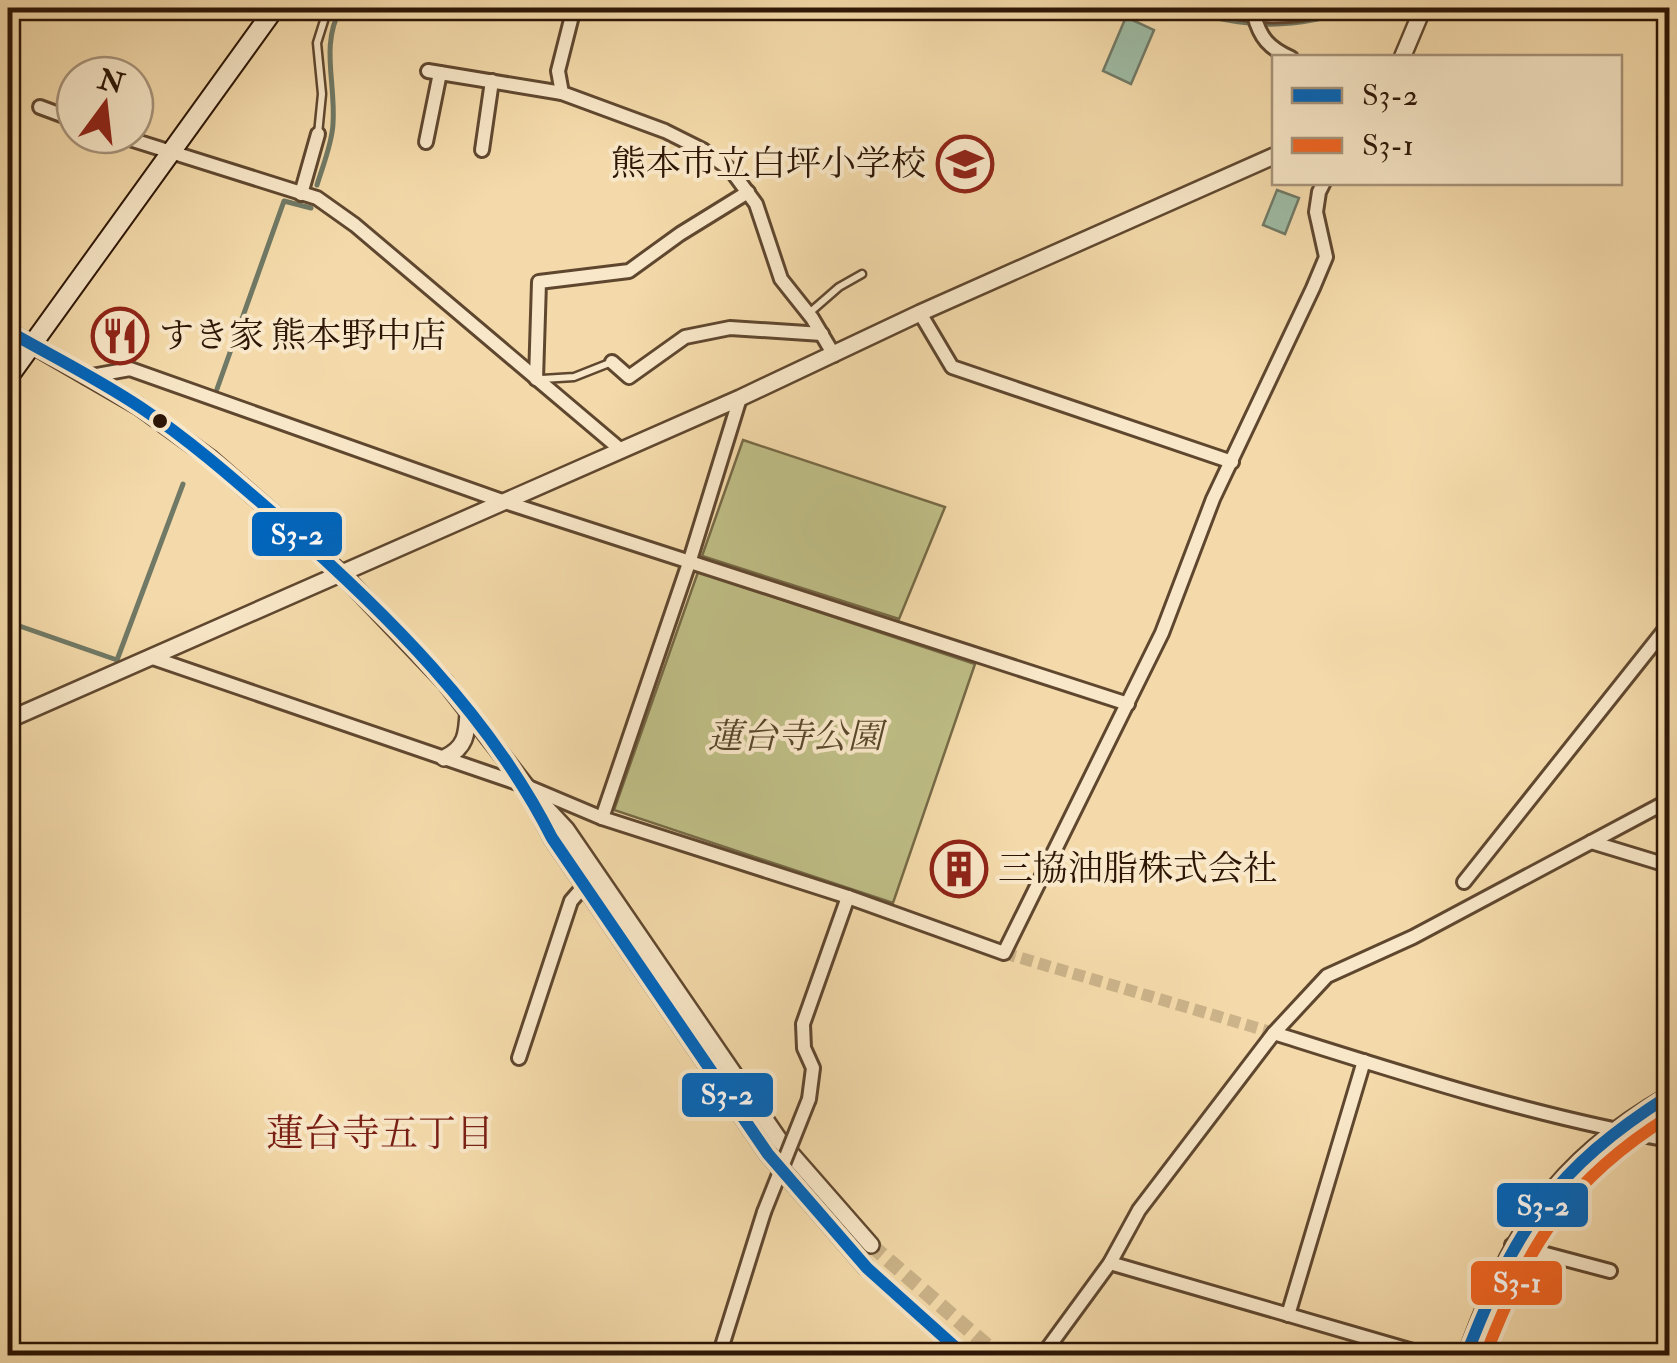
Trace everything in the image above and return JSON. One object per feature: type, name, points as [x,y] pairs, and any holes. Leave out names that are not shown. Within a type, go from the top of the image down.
[{"type":"main road","points":[[8,378],[275,8]]},
{"type":"street","points":[[562,93],[558,71],[574,8]]},
{"type":"street","points":[[1216,8],[1254,15],[1293,16],[1331,8]]},
{"type":"street","points":[[1403,55],[1422,8]]},
{"type":"street","points":[[1254,15],[1260,36],[1285,55]]},
{"type":"street","points":[[426,142],[434,72],[562,93],[665,131],[703,150],[731,170],[748,192],[782,279],[834,354]]},
{"type":"street","points":[[482,150],[492,81]]},
{"type":"street","points":[[40,107],[55,113]]},
{"type":"street","points":[[301,194],[318,134]]},
{"type":"street","points":[[155,149],[316,198],[355,226],[621,450]]},
{"type":"street","points":[[8,720],[740,398],[920,313],[1272,157]]},
{"type":"street","points":[[153,658],[526,786],[602,818],[848,896],[1004,953],[1162,633],[1213,499],[1326,256],[1316,212],[1322,185]]},
{"type":"street","points":[[536,379],[540,282],[629,271],[748,192]]},
{"type":"street","points":[[920,313],[952,367],[1232,462]]},
{"type":"street","points":[[612,362],[629,377],[684,337],[730,328],[822,334]]},
{"type":"street","points":[[8,331],[138,406],[210,458],[340,572],[468,712],[526,786],[566,829],[780,1142],[871,1245]]},
{"type":"street","points":[[85,377],[130,369],[502,501],[1128,704]]},
{"type":"street","points":[[602,818],[690,560],[740,398]]},
{"type":"street","points":[[1464,882],[1670,622]]},
{"type":"street","points":[[444,758],[458,752],[464,742],[468,712]]},
{"type":"street","points":[[526,786],[552,838],[768,1154],[866,1268]]},
{"type":"street","points":[[1042,1356],[1110,1263],[1139,1210],[1274,1033],[1327,976],[1413,937],[1670,800]]},
{"type":"street","points":[[1591,842],[1670,866]]},
{"type":"street","points":[[519,1058],[571,901],[584,886]]},
{"type":"street","points":[[724,1356],[722,1346],[764,1212],[808,1099],[813,1068],[804,1048],[803,1024],[848,896]]},
{"type":"street","points":[[1274,1033],[1364,1062],[1613,1130],[1670,1140]]},
{"type":"street","points":[[1288,1315],[1364,1062]]},
{"type":"street","points":[[1466,1356],[1512,1246],[1570,1169],[1613,1130],[1670,1095]]},
{"type":"street","points":[[1512,1246],[1610,1271]]},
{"type":"street","points":[[1110,1263],[1430,1356]]},
{"type":"lane","points":[[318,134],[322,94],[317,43],[328,8]]},
{"type":"lane","points":[[808,314],[839,287],[862,274]]},
{"type":"lane","points":[[536,379],[574,377],[612,362]]},
{"type":"green space","name":"蓮台寺公園","points":[[743,440],[945,507],[899,619],[702,556]]},
{"type":"green space","name":"蓮台寺公園","points":[[698,572],[975,664],[893,903],[614,810]]},
{"type":"shaded area","points":[[1126,17],[1154,30],[1131,84],[1103,71]]},
{"type":"shaded area","points":[[1277,190],[1299,198],[1285,234],[1263,225]]},
{"type":"waterway","points":[[317,185],[332,132],[331,36],[341,8]]},
{"type":"waterway","points":[[1181,8],[1224,20],[1268,24],[1311,21],[1353,8]]},
{"type":"waterway","points":[[217,389],[284,201],[311,208]]},
{"type":"waterway","points":[[8,622],[117,660],[183,484]]},
{"type":"tunnel","points":[[1004,953],[1274,1033]]},
{"type":"tunnel","points":[[871,1245],[999,1356]]},
{"type":"tunnel","points":[[867,1268],[966,1356]]},
{"type":"transit line","name":"S3-2","points":[[8,331],[108,387],[177,434],[282,521],[396,629],[498,749],[552,838],[768,1154],[867,1268],[965,1356]]},
{"type":"transit line","name":"S3-2","points":[[1466,1356],[1502,1272],[1542,1206],[1596,1149],[1670,1095]]},
{"type":"transit line","name":"S3-1","points":[[1485,1356],[1518,1281],[1555,1218],[1604,1165],[1670,1116]]},
{"type":"place","name":"熊本市立白坪小学校","points":[[965,164]]},
{"type":"place","name":"すき家 熊本野中店","points":[[120,336]]},
{"type":"place","name":"三協油脂株式会社","points":[[959,869]]},
{"type":"district","name":"蓮台寺五丁目","points":[[380,1134]]}]
